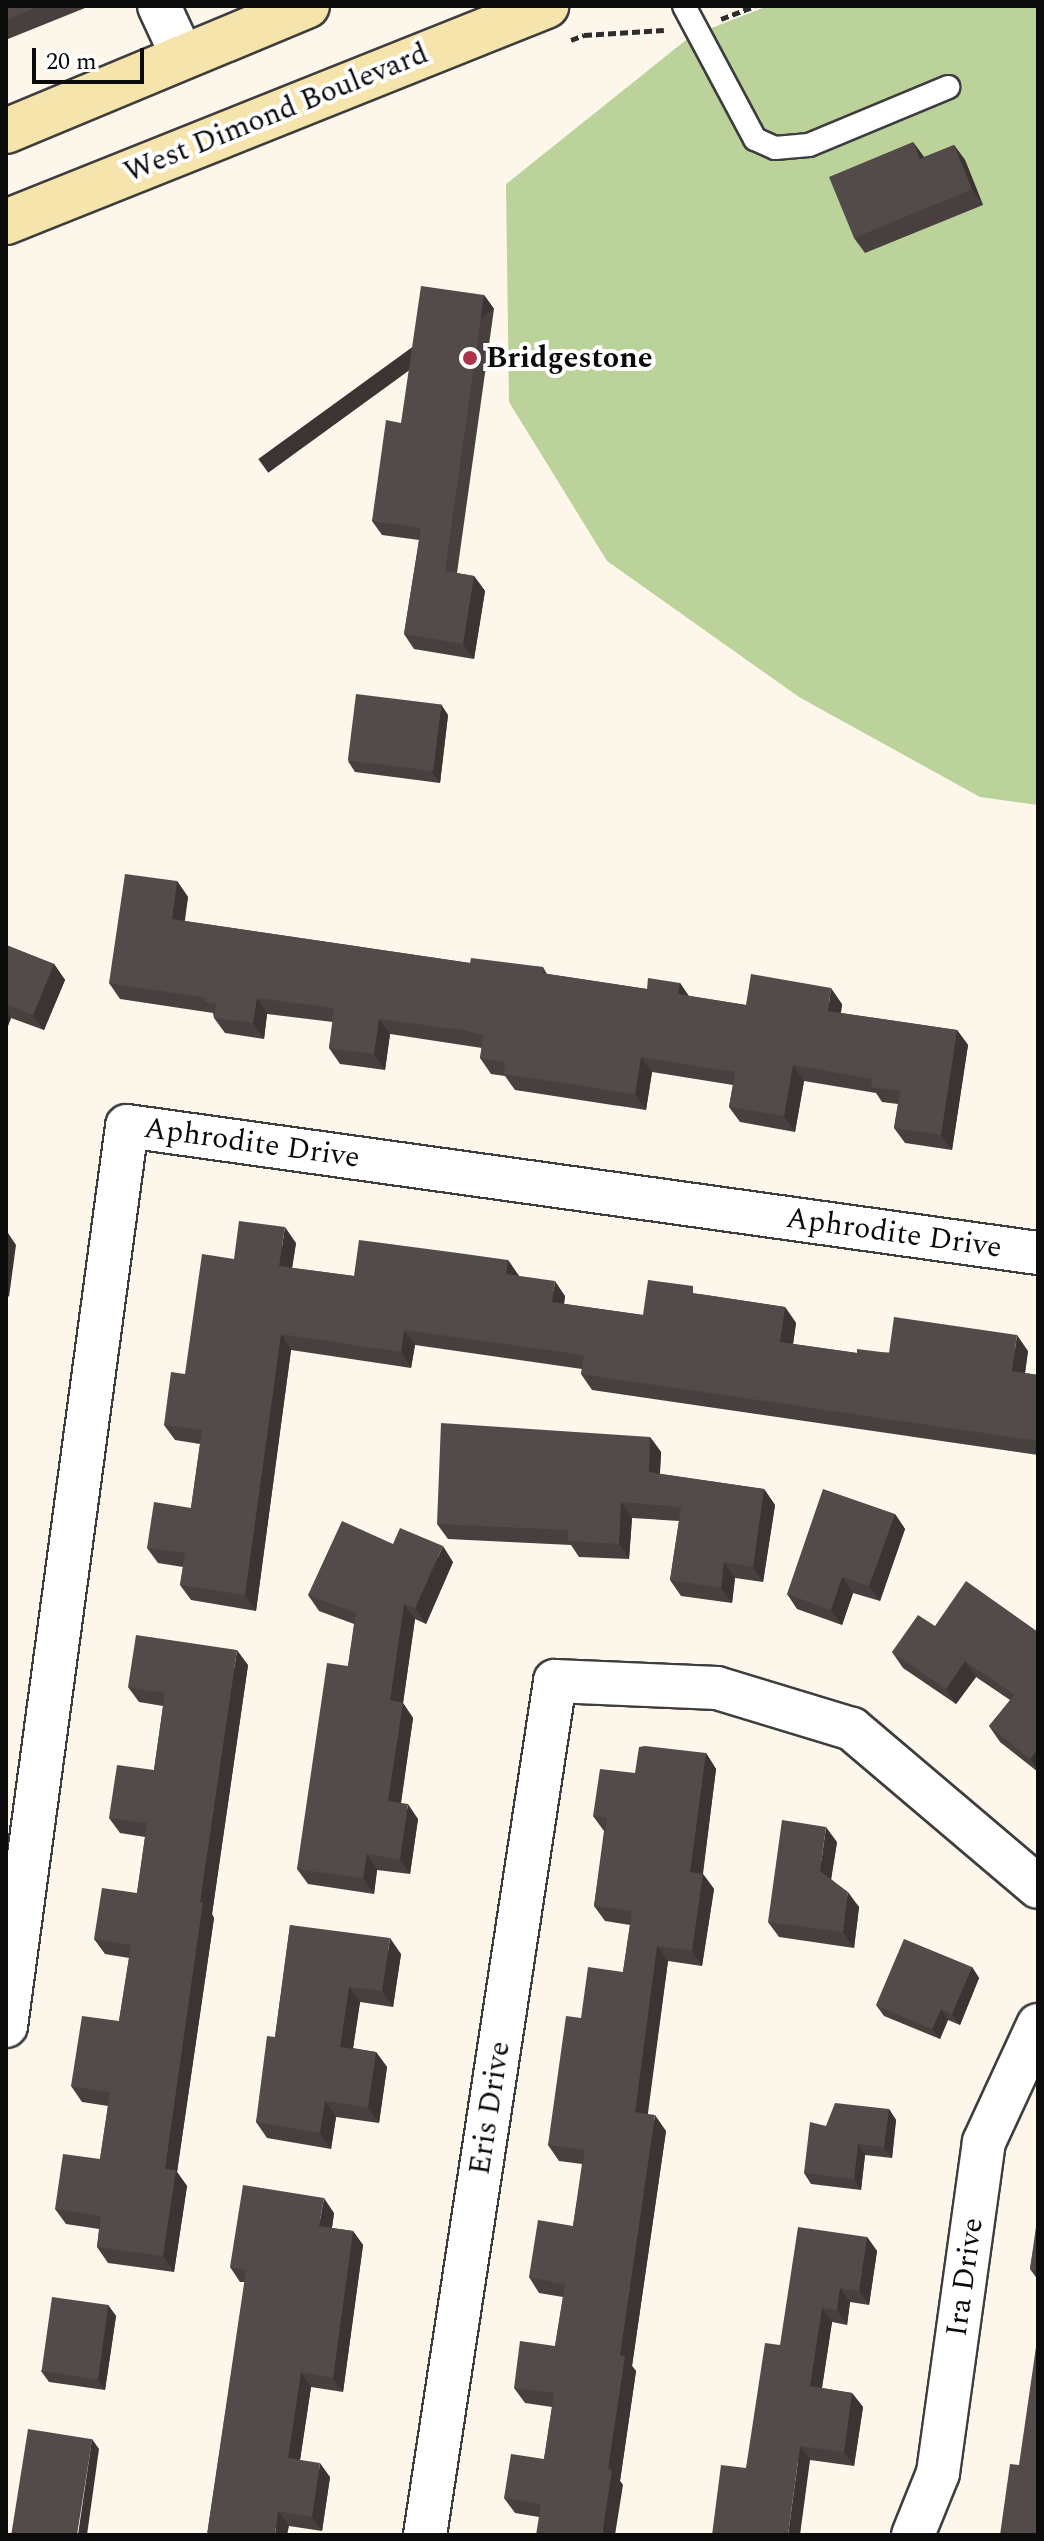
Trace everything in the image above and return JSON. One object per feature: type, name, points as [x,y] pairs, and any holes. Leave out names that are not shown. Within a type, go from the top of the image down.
[{"type":"main road","points":[[6,131],[307,6]]},
{"type":"main road","name":"West Dimond Boulevard","points":[[6,222],[551,26]]},
{"type":"street","points":[[159,6],[183,58]]},
{"type":"street","name":"Aphrodite Drive","points":[[6,2026],[127,1126],[1038,1253]]},
{"type":"street","name":"Eris Drive","points":[[425,2535],[555,1681],[717,1688],[852,1729],[1038,1887]]},
{"type":"street","name":"Ira Drive","points":[[913,2535],[938,2473],[984,2142],[1038,2025]]},
{"type":"lane","points":[[688,16],[755,139],[775,148],[809,145],[948,87]]},
{"type":"path","points":[[551,26],[584,35],[755,6]]},
{"type":"green space","points":[[768,6],[1038,6],[1038,805],[980,797],[799,697],[607,561],[509,402],[506,184],[691,36]]},
{"type":"building","points":[[6,6],[40,6],[6,20]]},
{"type":"building","points":[[913,142],[920,159],[954,145],[972,189],[854,238],[829,177]]},
{"type":"building","points":[[421,286],[484,295],[445,571],[474,576],[463,644],[404,634],[421,528],[372,521],[386,420],[401,423]]},
{"type":"building","points":[[356,694],[441,704],[433,771],[348,761]]},
{"type":"building","points":[[125,874],[177,881],[172,919],[470,963],[471,958],[543,967],[542,973],[647,989],[648,978],[680,983],[678,994],[746,1005],[751,974],[831,988],[828,1011],[957,1030],[941,1135],[894,1128],[900,1091],[871,1087],[872,1079],[793,1065],[784,1116],[729,1107],[735,1072],[641,1057],[635,1094],[504,1074],[505,1062],[480,1058],[483,1035],[462,1030],[379,1019],[374,1054],[329,1048],[334,1008],[257,998],[253,1023],[214,1018],[216,1003],[205,1002],[206,998],[109,983]]},
{"type":"building","points":[[6,945],[54,964],[33,1015],[6,1004]]},
{"type":"building","points":[[239,1221],[285,1227],[279,1266],[354,1276],[359,1240],[458,1253],[508,1260],[506,1274],[555,1281],[552,1302],[643,1315],[648,1280],[693,1286],[693,1293],[785,1307],[780,1342],[857,1353],[857,1349],[889,1353],[894,1317],[1017,1335],[1012,1371],[1038,1375],[1038,1441],[581,1374],[584,1355],[404,1330],[401,1352],[281,1334],[245,1595],[180,1585],[185,1553],[147,1548],[154,1502],[191,1508],[202,1430],[164,1425],[171,1372],[185,1374],[202,1254],[234,1259]]},
{"type":"building","points":[[441,1423],[650,1437],[649,1472],[764,1489],[753,1567],[724,1562],[721,1588],[670,1580],[681,1507],[621,1502],[619,1544],[568,1541],[568,1530],[437,1524]]},
{"type":"building","points":[[823,1489],[895,1514],[869,1586],[842,1577],[831,1610],[787,1594]]},
{"type":"building","points":[[342,1521],[393,1544],[400,1528],[443,1546],[415,1608],[404,1604],[390,1700],[403,1703],[388,1801],[408,1804],[400,1859],[367,1854],[363,1878],[297,1869],[327,1663],[348,1666],[356,1613],[308,1595]]},
{"type":"building","points":[[966,1581],[1038,1632],[1038,1749],[1030,1759],[989,1726],[1015,1695],[965,1661],[946,1689],[892,1652],[918,1615],[935,1626]]},
{"type":"building","points":[[136,1635],[237,1650],[165,2169],[176,2170],[163,2256],[97,2247],[101,2216],[55,2209],[63,2154],[100,2159],[110,2092],[71,2086],[82,2016],[119,2021],[131,1945],[94,1939],[102,1888],[137,1893],[147,1823],[109,1818],[117,1765],[154,1770],[165,1693],[128,1687]]},
{"type":"building","points":[[639,1747],[706,1753],[690,1872],[703,1874],[692,1951],[657,1946],[635,2112],[655,2115],[620,2355],[625,2356],[608,2469],[612,2470],[602,2535],[536,2535],[541,2504],[504,2498],[511,2454],[544,2459],[554,2393],[514,2388],[520,2341],[555,2346],[565,2284],[529,2277],[538,2220],[573,2226],[585,2150],[548,2145],[566,2016],[581,2018],[588,1967],[623,1972],[632,1911],[594,1906],[607,1818],[593,1816],[600,1769],[635,1773]]},
{"type":"building","points":[[782,1820],[826,1827],[820,1871],[848,1892],[843,1932],[768,1922]]},
{"type":"building","points":[[290,1925],[390,1938],[382,1991],[349,1987],[340,2047],[376,2052],[368,2107],[325,2101],[320,2133],[256,2122],[267,2036],[275,2037]]},
{"type":"building","points":[[904,1939],[972,1967],[952,2014],[941,2009],[932,2029],[876,2005]]},
{"type":"building","points":[[835,2103],[889,2109],[884,2147],[858,2144],[854,2179],[804,2173],[810,2122],[826,2126]]},
{"type":"building","points":[[243,2185],[324,2198],[319,2226],[353,2231],[333,2378],[301,2372],[288,2458],[320,2463],[312,2517],[278,2511],[275,2535],[207,2535],[246,2270],[230,2267]]},
{"type":"building","points":[[1038,2220],[1038,2271],[1030,2269]]},
{"type":"building","points":[[798,2227],[867,2237],[859,2291],[840,2288],[837,2310],[822,2308],[810,2386],[852,2393],[844,2452],[800,2446],[788,2535],[712,2535],[721,2465],[746,2468],[765,2343],[780,2345]]},
{"type":"building","points":[[52,2297],[108,2305],[98,2379],[42,2371]]},
{"type":"building","points":[[1036,2347],[1038,2535],[1000,2535],[1010,2464],[1019,2465]]},
{"type":"building","points":[[28,2429],[92,2439],[77,2535],[11,2535]]},
{"type":"place","name":"Bridgestone","points":[[470,358]]}]
